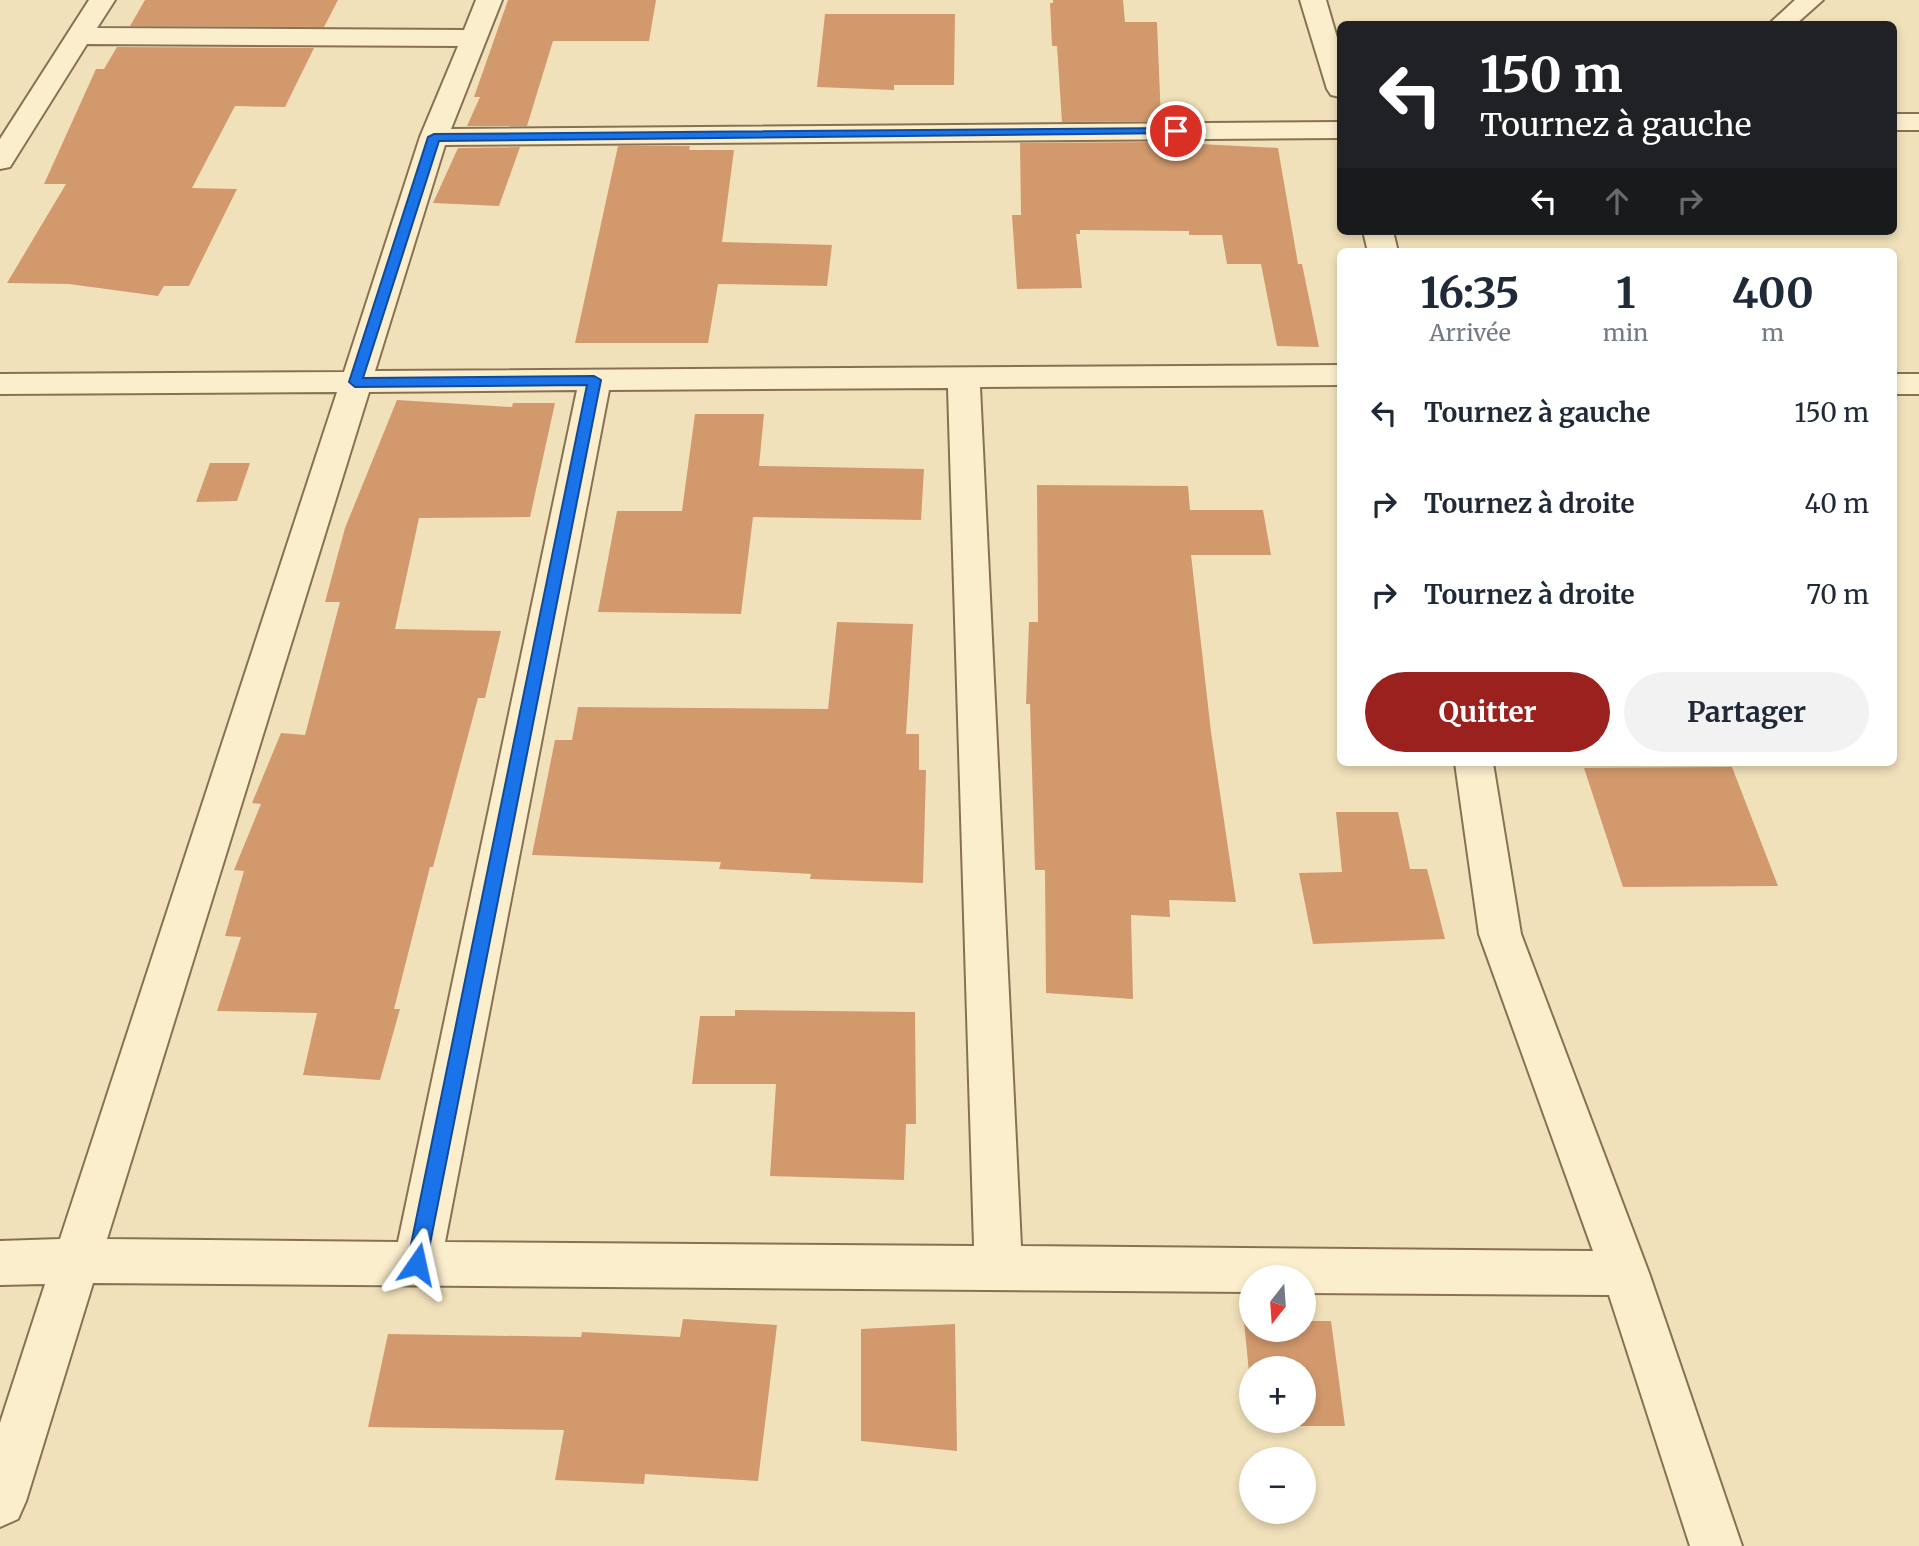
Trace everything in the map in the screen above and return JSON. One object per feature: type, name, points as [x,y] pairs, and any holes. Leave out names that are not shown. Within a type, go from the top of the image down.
[{"type":"street","points":[[0,161],[10,128],[79,36],[102,0]]},
{"type":"street","points":[[0,1501],[434,137],[489,0]]},
{"type":"street","points":[[1313,0],[1337,79]]},
{"type":"street","points":[[1785,21],[1810,0]]},
{"type":"street","points":[[79,36],[474,38]]},
{"type":"street","points":[[1897,122],[1919,122]]},
{"type":"street","points":[[434,137],[1337,130]]},
{"type":"street","points":[[0,384],[1337,375]]},
{"type":"street","points":[[964,378],[998,1268]]},
{"type":"street","points":[[417,1264],[594,380]]},
{"type":"street","points":[[1897,384],[1919,384]]},
{"type":"street","points":[[1474,766],[1500,934],[1625,1273],[1716,1546]]},
{"type":"street","points":[[0,1263],[76,1261],[1625,1273]]},
{"type":"building","points":[[145,0],[338,0],[324,27],[130,26]]},
{"type":"building","points":[[508,0],[656,0],[649,41],[553,41],[527,126],[467,126],[480,97],[474,97]]},
{"type":"building","points":[[1053,0],[1123,0],[1125,22],[1157,22],[1161,121],[1062,122],[1057,46],[1052,46],[1050,3],[1053,3]]},
{"type":"building","points":[[825,14],[955,14],[954,85],[894,85],[894,90],[817,87]]},
{"type":"building","points":[[117,47],[314,48],[285,107],[235,106],[192,188],[237,189],[189,286],[164,286],[158,296],[69,284],[7,283],[66,184],[44,184],[96,69],[104,69]]},
{"type":"building","points":[[1162,142],[1278,148],[1298,264],[1227,264],[1222,235],[1189,235],[1189,231],[1080,230],[1080,234],[1076,234],[1082,288],[1017,289],[1012,215],[1021,215],[1020,143]]},
{"type":"building","points":[[618,146],[690,146],[689,150],[734,150],[722,242],[832,245],[827,286],[718,284],[708,343],[575,343]]},
{"type":"building","points":[[520,147],[499,206],[433,203],[458,148]]},
{"type":"building","points":[[1261,264],[1302,264],[1319,347],[1277,346]]},
{"type":"building","points":[[397,400],[512,407],[513,403],[555,403],[530,517],[419,518],[395,629],[501,631],[485,698],[478,698],[433,867],[430,867],[394,1009],[400,1009],[380,1080],[303,1075],[317,1013],[217,1011],[241,937],[225,936],[244,871],[234,870],[261,804],[252,803],[281,733],[305,735],[340,602],[325,602],[345,528]]},
{"type":"building","points":[[695,414],[764,414],[759,466],[924,469],[921,520],[753,517],[741,614],[598,612],[617,511],[682,511]]},
{"type":"building","points":[[210,463],[250,463],[237,501],[196,502]]},
{"type":"building","points":[[1037,485],[1188,486],[1190,510],[1263,510],[1271,555],[1191,555],[1211,732],[1236,902],[1169,900],[1170,917],[1131,915],[1133,999],[1046,993],[1045,870],[1035,870],[1030,704],[1026,704],[1029,622],[1038,622]]},
{"type":"building","points":[[837,622],[913,624],[906,734],[919,734],[919,770],[926,770],[923,883],[810,879],[811,874],[719,869],[721,862],[532,855],[555,740],[572,740],[578,707],[828,709]]},
{"type":"building","points":[[1732,767],[1778,886],[1623,887],[1584,768]]},
{"type":"building","points":[[1336,812],[1398,812],[1410,869],[1427,869],[1445,939],[1313,944],[1299,873],[1342,872]]},
{"type":"building","points":[[735,1010],[915,1012],[916,1124],[906,1124],[904,1180],[770,1176],[776,1084],[692,1084],[700,1016],[735,1016]]},
{"type":"building","points":[[683,1319],[777,1325],[758,1481],[645,1474],[644,1484],[555,1480],[564,1430],[368,1427],[388,1334],[581,1337],[582,1332],[680,1337]]},
{"type":"building","points":[[1316,1321],[1331,1321],[1345,1426],[1316,1426],[1316,1356],[1247,1356],[1246,1342],[1316,1342]]},
{"type":"building","points":[[955,1324],[957,1451],[861,1441],[861,1329]]},
{"type":"route","points":[[417,1264],[594,380],[355,382],[434,137],[1176,131]]}]
